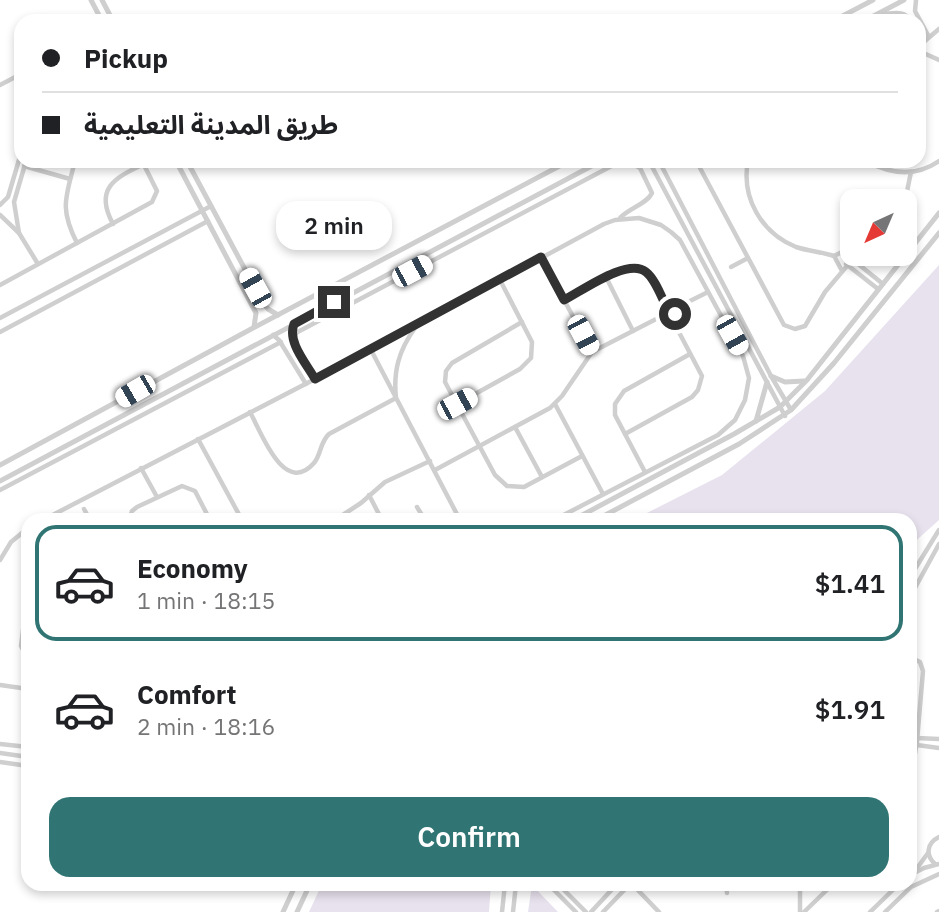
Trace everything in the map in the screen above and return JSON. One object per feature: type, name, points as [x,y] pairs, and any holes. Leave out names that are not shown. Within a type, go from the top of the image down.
[{"type":"street","points":[[847,14],[873,0]]},
{"type":"street","points":[[878,14],[904,0]]},
{"type":"street","points":[[916,0],[917,14]]},
{"type":"street","points":[[909,14],[915,11]]},
{"type":"street","points":[[878,14],[903,14]]},
{"type":"street","points":[[926,40],[939,29]]},
{"type":"street","points":[[926,31],[929,37]]},
{"type":"street","points":[[0,205],[9,197],[16,168]]},
{"type":"street","points":[[19,233],[14,202],[24,168]]},
{"type":"street","points":[[40,168],[70,179]]},
{"type":"street","points":[[73,168],[65,214],[77,243]]},
{"type":"street","points":[[113,224],[105,203],[110,185],[134,168]]},
{"type":"street","points":[[0,285],[155,200],[158,191],[146,168]]},
{"type":"street","points":[[180,168],[256,313],[253,328]]},
{"type":"street","points":[[191,168],[263,303],[278,315]]},
{"type":"street","points":[[0,465],[556,168]]},
{"type":"street","points":[[0,481],[588,168]]},
{"type":"street","points":[[292,335],[608,168]]},
{"type":"street","points":[[619,219],[629,209],[648,199],[652,193],[640,168]]},
{"type":"street","points":[[653,168],[769,379],[792,410]]},
{"type":"street","points":[[663,168],[785,416]]},
{"type":"street","points":[[700,168],[784,326],[795,329],[809,322],[825,292],[845,266]]},
{"type":"street","points":[[748,168],[747,187],[751,202],[769,230],[797,247],[834,256],[840,253]]},
{"type":"street","points":[[879,168],[911,172],[925,168]]},
{"type":"street","points":[[907,189],[911,172]]},
{"type":"street","points":[[0,318],[211,206]]},
{"type":"street","points":[[586,513],[780,407],[807,380],[939,213]]},
{"type":"street","points":[[0,215],[19,233],[38,264]]},
{"type":"street","points":[[56,513],[371,350],[604,224],[619,219],[650,220],[680,240],[743,356],[748,378],[746,400],[727,428],[567,513]]},
{"type":"street","points":[[0,332],[208,221]]},
{"type":"street","points":[[610,513],[740,444],[785,416],[834,363],[939,233]]},
{"type":"street","points":[[834,256],[842,270]]},
{"type":"street","points":[[388,257],[395,270]]},
{"type":"street","points":[[541,257],[592,352]]},
{"type":"street","points":[[731,267],[748,258]]},
{"type":"street","points":[[849,266],[880,287]]},
{"type":"street","points":[[860,266],[880,287]]},
{"type":"street","points":[[564,300],[625,268],[648,273],[666,306],[674,309],[708,292]]},
{"type":"street","points":[[606,277],[633,331]]},
{"type":"street","points":[[457,404],[526,365],[533,350],[532,342],[500,280]]},
{"type":"street","points":[[662,316],[666,306]]},
{"type":"street","points":[[672,319],[674,309]]},
{"type":"street","points":[[435,470],[555,404],[592,352],[662,316]]},
{"type":"street","points":[[662,316],[667,320],[672,319]]},
{"type":"street","points":[[625,434],[695,394],[701,386],[702,376],[672,319]]},
{"type":"street","points":[[522,322],[448,367],[445,382],[495,475],[507,486],[524,487],[582,456]]},
{"type":"street","points":[[294,324],[292,335],[315,379]]},
{"type":"street","points":[[396,398],[394,383],[398,358],[418,325]]},
{"type":"street","points":[[273,335],[281,342],[306,384]]},
{"type":"street","points":[[0,490],[281,342]]},
{"type":"street","points":[[371,350],[457,513]]},
{"type":"street","points":[[645,472],[614,410],[620,394],[690,354]]},
{"type":"street","points":[[165,375],[173,389]]},
{"type":"street","points":[[769,379],[785,382],[807,380]]},
{"type":"street","points":[[756,421],[769,379]]},
{"type":"street","points":[[250,412],[281,467],[288,472],[297,473],[313,463],[329,434],[396,398]]},
{"type":"street","points":[[555,404],[603,494]]},
{"type":"street","points":[[515,427],[542,477]]},
{"type":"street","points":[[198,439],[238,513]]},
{"type":"street","points":[[345,513],[385,482],[430,461]]},
{"type":"street","points":[[141,468],[157,497]]},
{"type":"street","points":[[133,513],[134,509],[178,486],[189,486],[195,491],[206,513]]},
{"type":"street","points":[[369,495],[378,513]]},
{"type":"street","points":[[601,505],[605,513]]},
{"type":"street","points":[[417,507],[421,513]]},
{"type":"street","points":[[84,509],[86,513]]},
{"type":"street","points":[[917,566],[939,530]]},
{"type":"street","points":[[0,560],[11,542],[21,534]]},
{"type":"street","points":[[917,584],[939,544]]},
{"type":"street","points":[[917,660],[923,671],[917,741]]},
{"type":"street","points":[[0,685],[21,688]]},
{"type":"street","points":[[917,741],[939,739]]},
{"type":"street","points":[[917,741],[939,748]]},
{"type":"street","points":[[0,744],[21,746]]},
{"type":"street","points":[[0,753],[21,756]]},
{"type":"street","points":[[0,762],[21,765]]},
{"type":"street","points":[[917,867],[929,852],[932,842],[939,837]]},
{"type":"street","points":[[917,871],[937,864],[929,857],[929,852]]},
{"type":"street","points":[[917,884],[939,874]]},
{"type":"street","points":[[283,912],[293,891]]},
{"type":"street","points":[[297,912],[307,891]]},
{"type":"street","points":[[502,912],[504,891]]},
{"type":"street","points":[[513,912],[515,891]]},
{"type":"street","points":[[555,891],[576,912]]},
{"type":"street","points":[[566,891],[589,912],[610,891]]},
{"type":"street","points":[[603,912],[624,891]]},
{"type":"street","points":[[638,891],[659,912]]},
{"type":"street","points":[[800,891],[802,912]]},
{"type":"street","points":[[802,912],[825,891]]},
{"type":"street","points":[[870,912],[892,891]]},
{"type":"street","points":[[885,912],[907,891]]},
{"type":"shaded area","points":[[939,265],[939,520],[917,540],[917,513],[647,513],[722,475],[825,391]]},
{"type":"shaded area","points":[[319,891],[490,891],[489,912],[309,912]]},
{"type":"shaded area","points":[[531,891],[538,891],[558,912],[528,912]]},
{"type":"route","points":[[334,302],[294,324],[292,329],[293,340],[315,379],[541,257],[564,300],[631,267],[648,273],[666,306],[673,308],[675,314]]}]
